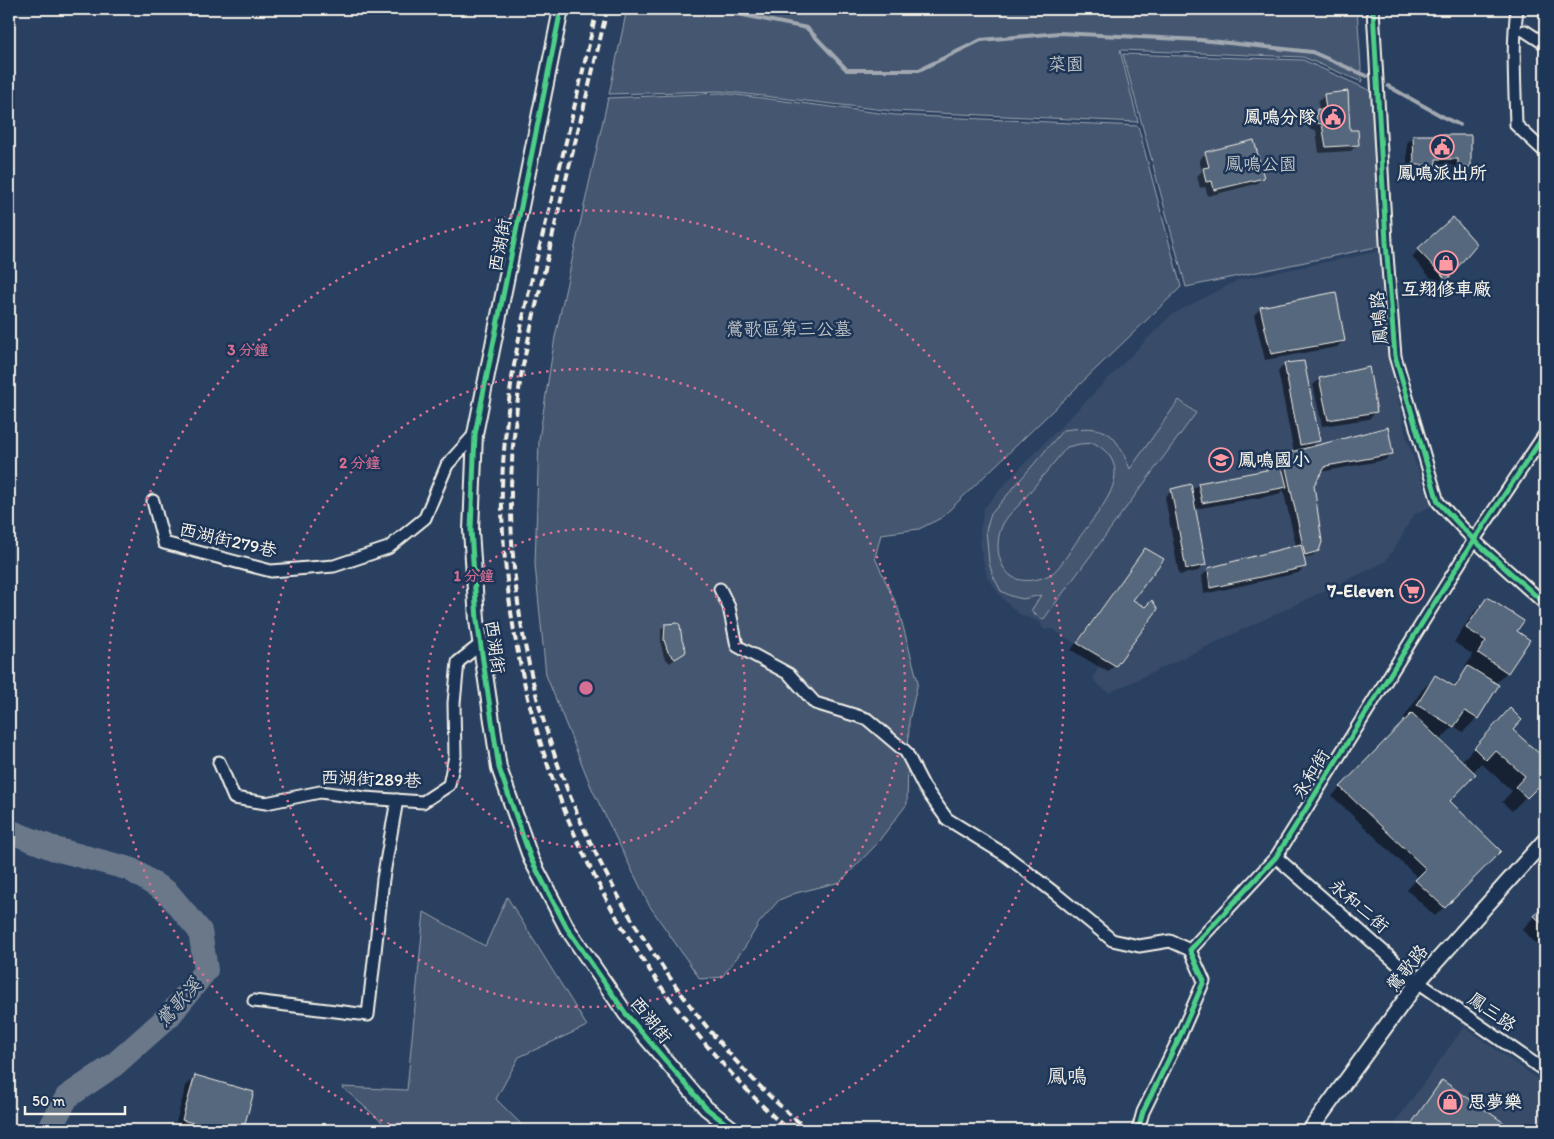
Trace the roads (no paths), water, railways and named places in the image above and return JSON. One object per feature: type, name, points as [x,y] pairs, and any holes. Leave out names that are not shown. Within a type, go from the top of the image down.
[{"type":"street","name":"西湖街","points":[[559,9],[560,14],[476,434],[471,530],[478,620],[499,768],[531,859],[567,928],[626,1014],[706,1108],[734,1130]]},
{"type":"street","name":"鳳鳴路","points":[[1373,9],[1395,356],[1438,502],[1474,540],[1545,604]]},
{"type":"street","points":[[1517,9],[1514,71],[1516,125],[1545,152]]},
{"type":"street","points":[[1525,31],[1545,44]]},
{"type":"street","name":"西湖街279巷","points":[[153,500],[164,543],[271,571],[334,566],[388,548],[425,518],[447,465],[476,434]]},
{"type":"street","name":"永和街","points":[[1190,950],[1276,857],[1474,540],[1545,434]]},
{"type":"street","points":[[720,589],[729,607],[737,646],[789,674],[815,703],[867,719],[906,752],[924,787],[947,819],[1004,854],[1112,940],[1139,946],[1170,941],[1190,950],[1204,981],[1143,1112],[1138,1130]]},
{"type":"street","name":"西湖街289巷","points":[[220,762],[234,798],[266,803],[320,792],[423,802],[448,785],[455,756],[454,703],[458,662],[481,644]]},
{"type":"street","points":[[254,1000],[368,1015],[384,879],[397,800]]},
{"type":"street","name":"鶯歌路","points":[[1310,1130],[1418,982],[1545,840]]},
{"type":"street","name":"永和二街","points":[[1276,857],[1418,982]]},
{"type":"street","name":"鳳三路","points":[[1418,982],[1545,1071]]},
{"type":"waterway","points":[[713,9],[807,28],[847,70],[919,70],[981,40],[1059,33],[1201,40],[1312,52],[1367,76]]},
{"type":"waterway","points":[[1388,86],[1460,125]]},
{"type":"waterway","name":"鶯歌溪","points":[[9,831],[55,849],[130,869],[168,893],[200,931],[206,970],[170,1015],[114,1065],[67,1097],[49,1130]]},
{"type":"railway","points":[[597,9],[530,289],[512,379],[505,442],[502,497],[509,600],[525,686],[549,770],[582,850],[622,926],[670,999],[725,1067],[788,1130]]},
{"type":"railway","points":[[607,9],[534,313],[519,392],[513,446],[511,515],[516,584],[526,652],[543,718],[565,783],[592,847],[625,908],[662,966],[711,1032],[748,1074],[808,1130]]},
{"type":"place","name":"鳳鳴分隊","points":[[1333,117]]},
{"type":"place","name":"鳳鳴派出所","points":[[1442,147]]},
{"type":"place","name":"互翔修車廠","points":[[1446,263]]},
{"type":"place","name":"鳳鳴國小","points":[[1221,460]]},
{"type":"place","name":"7-Eleven","points":[[1412,591]]},
{"type":"place","name":"思夢樂","points":[[1450,1102]]},
{"type":"district","name":"鳳鳴","points":[[1067,1076]]},
{"type":"park label","name":"菜園","points":[[1066,64]]},
{"type":"park label","name":"鳳鳴公園","points":[[1261,164]]},
{"type":"park label","name":"鶯歌區第三公墓","points":[[789,329]]}]
